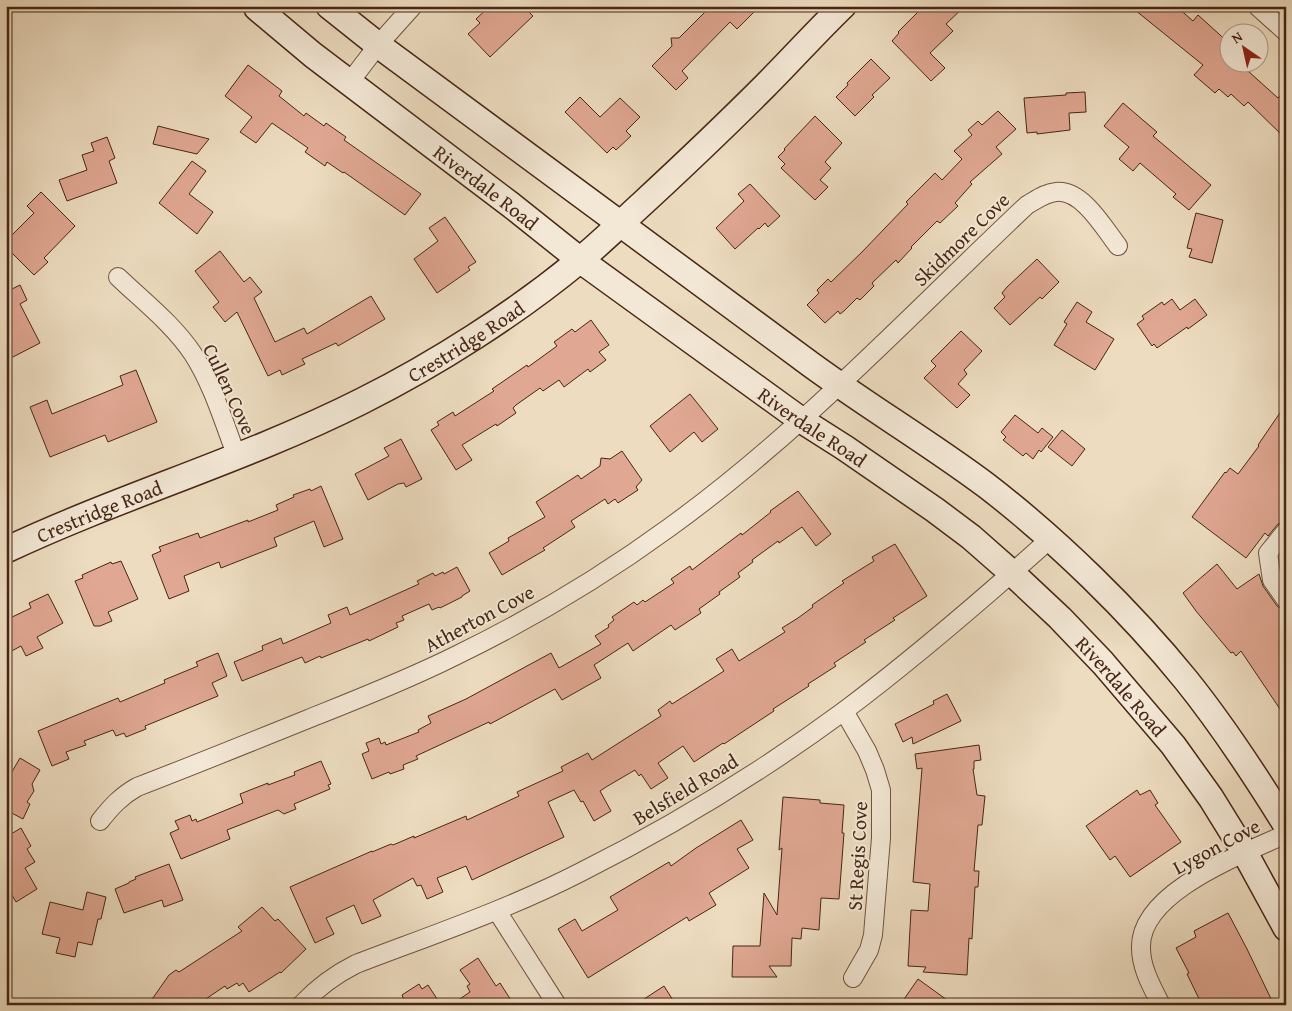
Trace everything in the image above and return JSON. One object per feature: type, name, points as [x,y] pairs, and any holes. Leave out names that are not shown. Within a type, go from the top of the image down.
[{"type":"street","points":[[329,6],[378,45],[840,386],[987,486],[1050,539],[1137,625],[1185,679],[1245,760],[1286,825]]},
{"type":"street","points":[[349,83],[378,45],[413,6]]},
{"type":"street","name":"Crestridge Road","points":[[6,550],[59,526],[237,457],[300,430],[363,401],[429,364],[531,297],[580,260],[698,152],[843,6]]},
{"type":"street","points":[[1257,6],[1286,32]]},
{"type":"street","name":"Riverdale Road","points":[[257,7],[349,83],[511,205],[580,260],[801,420],[845,448],[971,536],[1060,618],[1136,701],[1173,745],[1211,798],[1245,853],[1286,928]]},
{"type":"street","name":"Skidmore Cove","points":[[840,386],[1027,205],[1042,196],[1056,192],[1068,193],[1080,200],[1089,208],[1118,246]]},
{"type":"street","name":"Cullen Cove","points":[[118,277],[158,315],[193,354],[213,394],[237,457]]},
{"type":"street","name":"Atherton Cove","points":[[100,821],[126,793],[392,685],[456,656],[599,576],[670,527],[760,458],[840,386]]},
{"type":"street","points":[[1286,531],[1268,553],[1272,580],[1286,600]]},
{"type":"street","name":"Belsfield Road","points":[[301,1005],[317,988],[336,974],[356,964],[497,911],[580,873],[674,823],[742,781],[844,711],[955,623],[1050,539]]},
{"type":"street","name":"St Regis Cove","points":[[844,711],[875,770],[881,790],[882,803],[873,935],[868,950],[853,978]]},
{"type":"street","name":"Lygon Cove","points":[[1161,1005],[1142,964],[1140,947],[1143,928],[1154,911],[1170,895],[1190,881],[1286,834]]},
{"type":"street","points":[[497,911],[557,1005]]},
{"type":"building","points":[[490,6],[523,6],[533,16],[490,57],[468,34],[480,23],[476,19]]},
{"type":"building","points":[[711,6],[760,6],[737,29],[730,22],[682,71],[688,78],[676,90],[652,66],[672,46],[671,38],[679,38]]},
{"type":"building","points":[[924,6],[965,6],[946,24],[953,31],[930,53],[945,68],[931,81],[892,41],[898,32]]},
{"type":"building","points":[[1130,6],[1176,6],[1193,21],[1198,15],[1220,35],[1220,72],[1249,72],[1278,98],[1286,90],[1286,139],[1248,102],[1244,106],[1231,94],[1228,97],[1219,89],[1215,93],[1194,75],[1203,65]]},
{"type":"building","points":[[871,59],[890,78],[872,95],[874,97],[855,116],[836,97]]},
{"type":"building","points":[[248,65],[282,91],[279,96],[304,116],[306,113],[324,126],[326,123],[346,137],[344,140],[421,194],[405,215],[344,172],[327,162],[325,166],[305,152],[308,148],[272,123],[256,143],[240,132],[252,117],[225,96]]},
{"type":"building","points":[[1085,92],[1086,112],[1069,113],[1070,130],[1037,134],[1037,132],[1027,133],[1024,98]]},
{"type":"building","points":[[580,97],[600,117],[620,98],[640,117],[626,131],[631,136],[616,150],[613,147],[607,153],[565,112]]},
{"type":"building","points":[[1123,103],[1157,132],[1153,136],[1211,185],[1189,210],[1173,197],[1176,194],[1140,163],[1133,171],[1119,159],[1129,147],[1104,126]]},
{"type":"building","points":[[998,111],[1016,129],[996,147],[1002,154],[970,182],[972,184],[955,203],[958,206],[940,223],[937,221],[898,263],[896,260],[872,283],[874,286],[860,300],[857,298],[844,311],[840,314],[838,311],[825,323],[807,305],[819,293],[817,290],[828,279],[831,282],[862,252],[908,204],[906,202],[935,173],[942,180],[962,159],[954,151],[972,135],[968,130],[978,121],[982,125]]},
{"type":"building","points":[[815,116],[842,143],[825,162],[831,168],[820,180],[828,187],[815,200],[781,168],[785,164],[778,157]]},
{"type":"building","points":[[158,126],[209,139],[197,154],[153,144]]},
{"type":"building","points":[[107,137],[115,158],[109,161],[117,183],[67,201],[59,180],[87,170],[82,155],[94,151],[91,143]]},
{"type":"building","points":[[192,161],[206,171],[189,194],[213,212],[197,234],[159,203]]},
{"type":"building","points":[[750,184],[780,216],[768,227],[765,223],[758,228],[735,249],[716,228],[744,201],[738,194]]},
{"type":"building","points":[[41,192],[75,226],[44,258],[48,262],[34,275],[6,247],[6,241],[34,213],[27,206]]},
{"type":"building","points":[[1196,213],[1223,220],[1212,263],[1189,257],[1192,249],[1187,248]]},
{"type":"building","points":[[445,217],[476,262],[468,267],[470,270],[437,293],[414,259],[438,241],[429,228]]},
{"type":"building","points":[[220,251],[244,282],[250,277],[262,292],[254,298],[275,342],[304,328],[307,334],[371,296],[385,319],[338,346],[336,343],[302,359],[305,364],[282,375],[280,370],[268,376],[237,312],[225,322],[213,307],[219,302],[195,271]]},
{"type":"building","points":[[1037,259],[1059,282],[1042,299],[1040,297],[1010,325],[994,308],[1005,297],[1002,293],[1007,287]]},
{"type":"building","points":[[6,277],[12,289],[20,285],[27,300],[20,304],[40,343],[11,358],[6,349]]},
{"type":"building","points":[[1172,299],[1180,310],[1195,299],[1207,315],[1157,348],[1154,344],[1152,346],[1137,324],[1144,319],[1142,316],[1162,302],[1164,305]]},
{"type":"building","points":[[1077,302],[1092,312],[1086,322],[1114,339],[1095,370],[1054,345],[1067,324],[1064,322]]},
{"type":"building","points":[[591,320],[609,345],[599,352],[606,360],[590,372],[588,369],[564,387],[559,380],[543,391],[540,388],[516,405],[513,408],[516,413],[462,445],[472,460],[456,470],[431,430],[439,425],[437,422],[453,412],[455,416],[494,391],[492,389],[527,365],[528,367],[557,346],[554,342],[572,329],[575,332]]},
{"type":"building","points":[[961,331],[982,351],[964,370],[967,374],[958,384],[970,395],[957,408],[924,378],[936,366],[931,361]]},
{"type":"building","points":[[136,370],[157,422],[108,442],[105,435],[50,457],[30,407],[47,400],[52,414],[123,385],[120,376]]},
{"type":"building","points":[[690,394],[718,429],[702,442],[694,432],[670,452],[650,426]]},
{"type":"building","points":[[1286,404],[1286,521],[1278,524],[1268,536],[1265,533],[1246,558],[1192,517],[1225,472],[1230,468],[1238,474]]},
{"type":"building","points":[[1015,415],[1038,433],[1042,428],[1053,437],[1041,452],[1039,450],[1033,459],[1026,453],[1023,456],[1003,440],[1006,437],[1001,432]]},
{"type":"building","points":[[1062,430],[1085,449],[1072,466],[1048,447]]},
{"type":"building","points":[[401,439],[422,479],[406,487],[404,483],[398,484],[368,500],[355,474],[389,456],[384,448]]},
{"type":"building","points":[[622,451],[642,480],[636,487],[638,490],[618,503],[615,499],[608,504],[605,499],[571,521],[575,527],[543,548],[545,550],[502,575],[489,553],[509,541],[508,538],[545,517],[536,502],[578,475],[581,479],[600,466],[601,458],[610,459]]},
{"type":"building","points":[[321,486],[343,539],[324,547],[314,521],[274,538],[277,546],[221,568],[219,562],[184,576],[189,591],[169,599],[152,555],[161,551],[159,547],[198,533],[200,538],[248,520],[248,522],[278,510],[276,505],[294,497],[293,495],[310,489],[311,491]]},
{"type":"building","points":[[798,491],[831,534],[816,546],[802,527],[779,543],[778,541],[752,560],[753,562],[738,573],[740,577],[699,609],[701,613],[675,630],[671,625],[633,651],[628,643],[594,665],[601,678],[562,700],[555,689],[490,724],[489,722],[416,756],[418,759],[403,765],[404,769],[390,774],[389,772],[372,779],[362,754],[369,751],[366,743],[379,738],[381,744],[385,742],[386,745],[419,732],[418,730],[431,723],[428,716],[466,699],[551,653],[559,668],[601,644],[595,636],[609,627],[608,625],[614,620],[612,617],[634,602],[637,605],[643,600],[645,602],[674,583],[671,579],[690,566],[692,570],[741,533],[742,535],[770,511]]},
{"type":"building","points":[[895,544],[927,596],[893,618],[895,620],[864,640],[866,642],[834,663],[836,666],[773,709],[774,711],[694,762],[683,746],[658,763],[668,778],[651,789],[641,774],[639,776],[635,770],[606,787],[600,791],[611,811],[594,821],[583,801],[581,802],[574,790],[548,802],[564,837],[472,880],[466,866],[437,878],[443,892],[427,899],[421,885],[417,886],[413,878],[373,900],[381,916],[362,924],[354,905],[326,918],[334,934],[315,943],[290,887],[372,851],[414,836],[414,838],[466,816],[467,820],[519,796],[517,792],[563,771],[561,767],[588,753],[592,760],[661,716],[658,710],[670,701],[672,704],[724,671],[716,659],[732,649],[739,661],[785,632],[782,628],[844,583],[842,581],[874,561],[872,557]]},
{"type":"building","points":[[121,561],[138,599],[108,612],[112,621],[100,626],[94,626],[75,581],[83,578],[82,575],[111,562],[112,564]]},
{"type":"building","points":[[1217,564],[1237,589],[1259,574],[1263,586],[1277,606],[1286,612],[1286,653],[1282,655],[1286,661],[1286,718],[1241,651],[1236,656],[1233,652],[1231,653],[1183,593]]},
{"type":"building","points":[[457,567],[470,591],[462,597],[440,608],[432,610],[429,604],[402,616],[404,620],[396,623],[398,627],[369,641],[368,639],[305,663],[302,657],[242,681],[234,662],[263,650],[262,646],[281,638],[283,644],[331,623],[328,615],[347,607],[350,615],[419,584],[417,581],[433,573],[435,576],[443,572],[444,574]]},
{"type":"building","points":[[48,594],[63,623],[37,637],[43,648],[26,656],[21,646],[6,654],[6,623],[11,621],[10,618],[31,608],[29,603]]},
{"type":"building","points":[[218,653],[227,676],[212,683],[218,696],[145,726],[146,729],[126,737],[124,733],[116,736],[113,730],[84,741],[86,745],[66,752],[69,759],[52,766],[38,731],[118,698],[120,702],[165,683],[164,680],[198,666],[196,662]]},
{"type":"building","points":[[947,694],[961,721],[913,744],[912,737],[903,742],[895,724],[934,704],[933,701]]},
{"type":"building","points":[[979,745],[981,760],[974,761],[973,769],[977,795],[985,796],[982,825],[978,825],[974,871],[979,871],[978,887],[975,887],[972,939],[969,938],[967,975],[923,972],[926,967],[908,966],[911,910],[928,911],[930,884],[913,882],[922,768],[917,769],[915,754]]},
{"type":"building","points":[[20,758],[40,770],[32,784],[34,791],[27,802],[30,804],[23,819],[6,810],[6,782]]},
{"type":"building","points":[[321,761],[331,784],[328,785],[330,789],[294,804],[296,809],[284,814],[278,810],[227,830],[230,839],[181,859],[170,833],[179,829],[175,821],[190,815],[192,821],[196,819],[197,822],[243,803],[240,794],[295,775],[294,772]]},
{"type":"building","points":[[1137,790],[1140,795],[1150,790],[1158,803],[1155,805],[1181,842],[1130,877],[1115,856],[1110,860],[1086,826]]},
{"type":"building","points":[[783,797],[820,800],[820,803],[844,805],[839,899],[821,898],[819,930],[802,928],[801,939],[792,938],[791,966],[769,966],[777,977],[732,977],[733,946],[760,946],[764,893],[777,915],[782,848],[779,850]]},
{"type":"building","points":[[741,820],[753,840],[737,849],[749,868],[709,893],[716,905],[689,921],[687,917],[588,978],[558,929],[575,919],[582,931],[618,910],[610,897],[669,862],[671,866]]},
{"type":"building","points":[[21,828],[31,846],[27,849],[35,862],[25,868],[37,889],[16,902],[6,885],[6,837]]},
{"type":"building","points":[[169,864],[183,900],[164,907],[162,900],[124,913],[115,889],[136,879],[135,877]]},
{"type":"building","points":[[87,892],[106,897],[101,919],[98,919],[92,945],[78,942],[75,957],[56,953],[60,938],[42,934],[50,902],[83,910]]},
{"type":"building","points":[[262,907],[275,921],[278,919],[306,949],[281,973],[249,992],[243,983],[239,986],[237,983],[227,989],[225,986],[197,1005],[148,1005],[169,975],[176,970],[179,972],[242,931],[238,927]]},
{"type":"building","points":[[1228,913],[1274,1005],[1202,1005],[1176,948],[1196,937],[1194,931]]},
{"type":"building","points":[[478,958],[496,986],[500,983],[514,1005],[451,1005],[470,992],[467,986],[470,984],[460,970]]},
{"type":"building","points":[[918,979],[954,1005],[900,1005]]},
{"type":"building","points":[[419,984],[422,989],[428,985],[441,1005],[396,1005],[404,1000],[402,995]]},
{"type":"building","points":[[664,986],[676,1005],[635,1005]]}]
